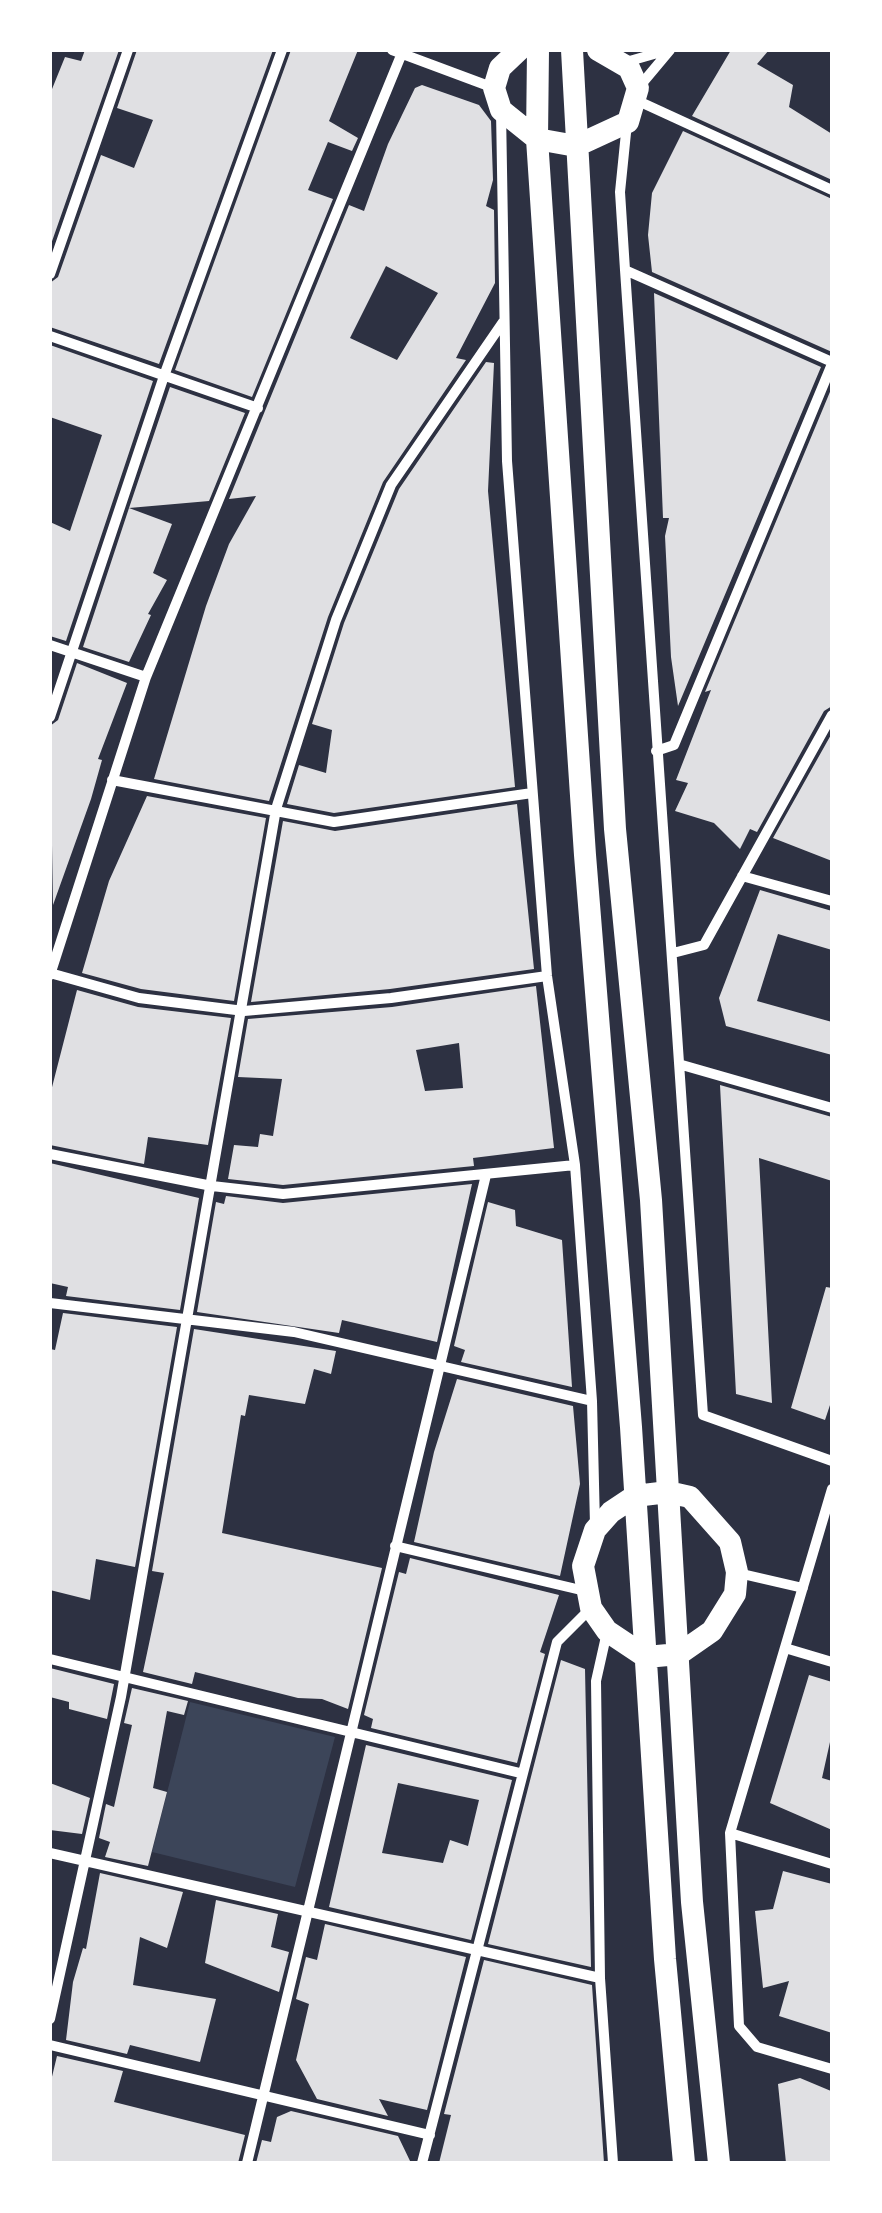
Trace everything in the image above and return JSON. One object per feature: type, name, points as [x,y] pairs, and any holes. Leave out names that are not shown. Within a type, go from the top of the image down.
[{"type":"highway","points":[[519,50],[500,68],[497,99],[537,139],[576,146],[628,122],[636,94],[622,63],[598,50]]},
{"type":"highway","points":[[538,50],[537,139],[584,836],[635,1496],[665,1958],[684,2163]]},
{"type":"highway","points":[[572,50],[615,829],[651,1200],[692,1902],[720,2163]]},
{"type":"highway","points":[[668,1492],[690,1497],[717,1522],[730,1542],[737,1572],[734,1594],[712,1632],[678,1654],[646,1657],[607,1631],[588,1600],[582,1566],[595,1530],[635,1496],[668,1492]]},
{"type":"street","points":[[50,274],[128,50]]},
{"type":"street","points":[[50,718],[164,376],[282,50]]},
{"type":"street","points":[[622,63],[670,50]]},
{"type":"street","points":[[670,50],[636,94],[832,190]]},
{"type":"street","points":[[547,976],[391,998],[244,1011],[139,998],[50,974],[146,677],[258,408],[397,52],[497,99],[507,461],[547,976],[574,1166],[592,1402],[595,1530]]},
{"type":"street","points":[[628,122],[620,192],[703,1415],[832,1462]]},
{"type":"street","points":[[625,270],[832,363],[674,744],[656,751]]},
{"type":"street","points":[[50,2019],[122,1677],[244,1011],[276,809],[336,620],[391,485],[504,322]]},
{"type":"street","points":[[50,336],[258,408]]},
{"type":"street","points":[[50,644],[146,677]]},
{"type":"street","points":[[673,953],[704,945],[832,715]]},
{"type":"street","points":[[112,780],[334,822],[532,793]]},
{"type":"street","points":[[742,876],[832,902]]},
{"type":"street","points":[[682,1065],[832,1108]]},
{"type":"street","points":[[50,1154],[212,1186],[283,1194],[574,1166]]},
{"type":"street","points":[[247,2163],[486,1175]]},
{"type":"street","points":[[50,1303],[294,1332],[592,1402]]},
{"type":"street","points":[[832,1489],[730,1833],[740,2026],[757,2047],[832,2068]]},
{"type":"street","points":[[394,1546],[588,1600],[557,1642],[422,2163]]},
{"type":"street","points":[[737,1572],[803,1588]]},
{"type":"street","points":[[607,1631],[596,1681],[600,1978],[613,2163]]},
{"type":"street","points":[[785,1648],[832,1662]]},
{"type":"street","points":[[50,1659],[520,1773]]},
{"type":"street","points":[[730,1833],[832,1864]]},
{"type":"street","points":[[50,1852],[600,1978]]},
{"type":"street","points":[[50,2045],[430,2136]]},
{"type":"shaded area","points":[[190,1702],[335,1737],[295,1887],[152,1852]]},
{"type":"building","points":[[85,50],[119,50],[50,247],[50,94],[65,57],[81,61]]},
{"type":"building","points":[[137,50],[273,50],[159,364],[50,327],[50,283],[58,277],[101,155],[134,168],[153,120],[117,108]]},
{"type":"building","points":[[291,50],[358,50],[329,121],[358,138],[352,151],[328,142],[308,190],[333,199],[252,397],[175,370]]},
{"type":"building","points":[[731,50],[769,50],[757,64],[793,85],[789,107],[832,134],[832,180],[692,116]]},
{"type":"building","points":[[422,85],[479,105],[491,121],[493,180],[486,206],[494,210],[495,283],[456,358],[466,360],[383,482],[328,617],[269,801],[154,779],[206,606],[229,544],[256,496],[229,499],[349,205],[364,211],[388,144],[415,88]],"holes":[[[386,266],[438,293],[397,360],[350,338]]]},
{"type":"building","points":[[683,131],[832,199],[832,352],[652,272],[648,235],[652,193]]},
{"type":"building","points":[[654,293],[821,367],[678,706],[671,657],[665,536],[669,518],[663,518]]},
{"type":"building","points":[[50,345],[153,381],[66,641],[50,636],[50,522],[70,531],[102,435],[50,417]]},
{"type":"building","points":[[486,362],[494,363],[488,491],[515,787],[334,813],[287,804],[299,765],[326,773],[332,730],[312,724],[344,623],[399,489]]},
{"type":"building","points":[[170,387],[245,413],[209,501],[129,508]]},
{"type":"building","points":[[832,387],[832,706],[824,711],[757,832],[750,829],[740,849],[714,823],[675,811],[688,783],[676,780],[711,690],[705,692]]},
{"type":"building","points":[[129,508],[172,524],[153,573],[167,580],[129,662],[83,647]]},
{"type":"building","points":[[77,663],[127,683],[98,759],[102,760],[91,799],[53,905],[50,726],[58,720]]},
{"type":"building","points":[[832,733],[832,861],[773,838]]},
{"type":"building","points":[[147,796],[266,818],[234,1001],[141,989],[82,973],[109,881]]},
{"type":"building","points":[[517,804],[534,969],[390,989],[251,1002],[283,821],[335,831]]},
{"type":"building","points":[[760,890],[832,911],[832,950],[778,934],[757,1001],[832,1022],[832,1055],[726,1026],[719,998]]},
{"type":"building","points":[[536,986],[554,1148],[473,1158],[474,1166],[283,1185],[228,1179],[234,1145],[258,1147],[260,1134],[273,1136],[282,1079],[238,1077],[248,1019],[392,1007]],"holes":[[[459,1043],[463,1088],[425,1091],[416,1050]]]},
{"type":"building","points":[[77,990],[138,1007],[231,1018],[208,1145],[148,1137],[144,1164],[50,1145],[50,1095]]},
{"type":"building","points":[[720,1085],[832,1117],[832,1181],[759,1158],[772,1403],[736,1394]]},
{"type":"building","points":[[50,1163],[199,1198],[180,1310],[66,1296],[68,1287],[50,1283]]},
{"type":"building","points":[[472,1184],[437,1342],[342,1320],[339,1333],[197,1312],[216,1202],[224,1204],[226,1196],[283,1203]]},
{"type":"building","points":[[488,1202],[515,1210],[516,1226],[562,1240],[572,1387],[461,1362],[465,1350],[454,1346]]},
{"type":"building","points":[[826,1287],[832,1288],[832,1399],[825,1420],[791,1408]]},
{"type":"building","points":[[63,1313],[177,1327],[135,1567],[96,1559],[90,1600],[50,1590],[50,1349],[55,1350]]},
{"type":"building","points":[[194,1329],[336,1351],[331,1374],[314,1369],[305,1404],[249,1395],[245,1416],[241,1415],[222,1533],[382,1568],[348,1709],[322,1699],[298,1698],[195,1672],[192,1684],[143,1672],[164,1573],[152,1571]]},
{"type":"building","points":[[457,1379],[573,1406],[580,1484],[560,1576],[414,1542],[434,1452]]},
{"type":"building","points":[[410,1558],[559,1595],[540,1652],[545,1654],[517,1763],[371,1728],[373,1719],[364,1715],[399,1572],[406,1574]]},
{"type":"building","points":[[561,1660],[585,1669],[591,1967],[488,1944]]},
{"type":"building","points":[[50,1668],[114,1684],[107,1719],[69,1709],[69,1702],[50,1697]]},
{"type":"building","points":[[809,1675],[832,1682],[832,1733],[822,1778],[832,1781],[832,1830],[770,1803]]},
{"type":"building","points":[[132,1688],[188,1701],[184,1715],[167,1711],[153,1788],[167,1792],[148,1866],[105,1857],[110,1842],[99,1838],[106,1804],[114,1807],[132,1725],[124,1723]]},
{"type":"building","points":[[366,1745],[512,1780],[471,1940],[329,1907]],"holes":[[[398,1783],[479,1800],[468,1846],[450,1840],[443,1863],[382,1853]]]},
{"type":"building","points":[[50,1783],[90,1798],[82,1834],[50,1830]]},
{"type":"building","points":[[783,1871],[832,1884],[832,2033],[779,2016],[789,1981],[763,1988],[755,1911],[773,1909]]},
{"type":"building","points":[[100,1873],[183,1892],[167,1948],[140,1937],[133,1985],[216,1999],[200,2062],[130,2045],[127,2054],[66,2040],[73,1982],[83,1948],[86,1949]]},
{"type":"building","points":[[216,1900],[278,1914],[271,1947],[289,1952],[279,1992],[205,1963]]},
{"type":"building","points":[[325,1924],[466,1957],[427,2110],[379,2099],[388,2116],[317,2099],[296,2060],[309,2004],[296,1999],[306,1957],[317,1960]]},
{"type":"building","points":[[484,1960],[592,1985],[604,2163],[439,2163],[451,2115],[444,2114]]},
{"type":"building","points":[[57,2056],[123,2071],[114,2102],[245,2135],[238,2163],[50,2163],[50,2085]]},
{"type":"building","points":[[800,2078],[831,2091],[832,2163],[786,2163],[778,2084]]},
{"type":"building","points":[[291,2111],[398,2136],[411,2163],[256,2163],[262,2140],[271,2142],[277,2117]]}]
